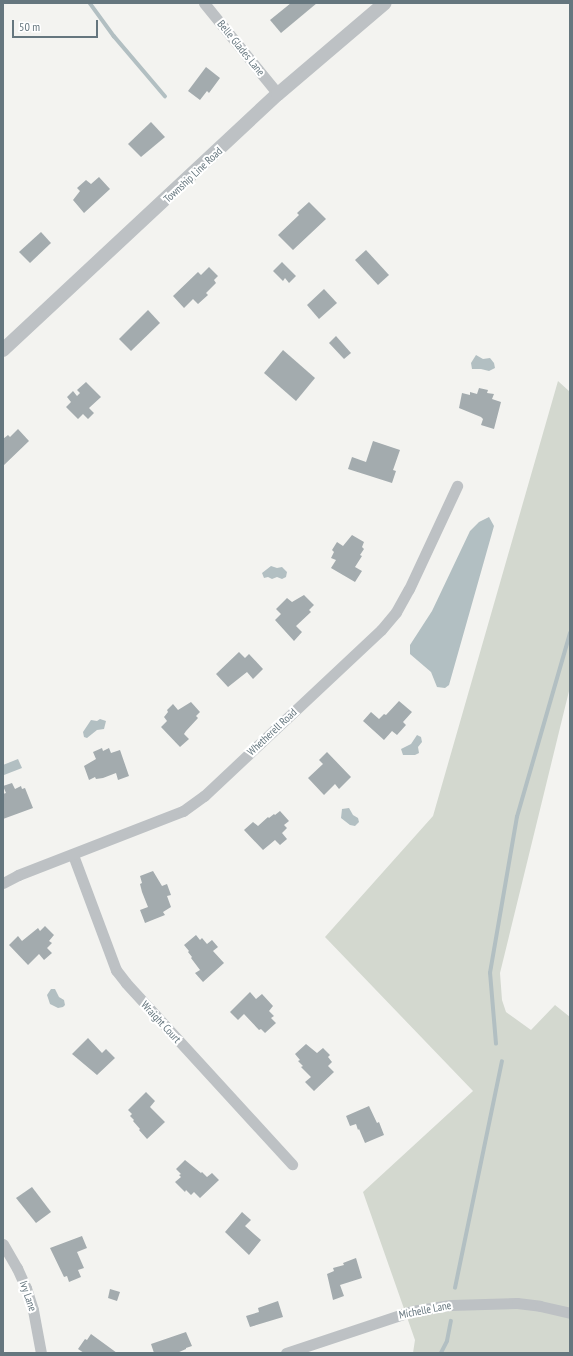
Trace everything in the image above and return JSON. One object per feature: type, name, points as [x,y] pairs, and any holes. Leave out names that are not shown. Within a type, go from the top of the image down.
[{"type":"street","name":"Belle Glades Lane","points":[[204,3],[278,94]]},
{"type":"street","name":"Township Line Road","points":[[3,350],[278,94],[385,3]]},
{"type":"street","name":"Whetherell Road","points":[[3,883],[18,875],[73,855],[183,811],[204,796],[381,630],[396,612],[410,589],[457,486]]},
{"type":"street","name":"Wraight Court","points":[[73,855],[116,970],[126,983],[292,1164]]},
{"type":"street","name":"Ivy Lane","points":[[3,1244],[26,1288],[34,1310],[41,1353]]},
{"type":"street","name":"Michelle Lane","points":[[286,1353],[412,1311],[451,1304],[517,1303],[540,1306],[570,1313]]},
{"type":"shaded area","points":[[476,355],[483,359],[490,358],[494,363],[495,368],[489,371],[472,369],[471,363]]},
{"type":"shaded area","points":[[558,381],[570,392],[570,687],[500,973],[502,1000],[506,1012],[531,1030],[555,1005],[570,1017],[570,1353],[413,1353],[415,1340],[363,1192],[473,1091],[325,937],[433,816]]},
{"type":"shaded area","points":[[489,517],[494,526],[449,685],[445,688],[437,687],[431,672],[410,654],[410,645],[432,611],[470,531],[479,522]]},
{"type":"shaded area","points":[[271,566],[277,568],[282,567],[287,572],[286,577],[282,579],[277,577],[272,579],[268,577],[264,578],[262,573]]},
{"type":"shaded area","points":[[100,719],[106,721],[104,729],[97,730],[87,738],[84,737],[83,732],[91,720],[97,721]]},
{"type":"shaded area","points":[[417,735],[421,737],[422,742],[418,747],[419,753],[415,755],[403,755],[401,749],[411,744]]},
{"type":"shaded area","points":[[18,759],[22,768],[4,775],[3,765]]},
{"type":"shaded area","points":[[349,808],[353,815],[358,818],[359,822],[355,826],[350,825],[341,818],[342,809]]},
{"type":"shaded area","points":[[51,989],[55,989],[59,997],[64,1000],[65,1005],[63,1007],[58,1008],[50,1004],[47,995]]},
{"type":"building","points":[[291,3],[317,3],[281,33],[270,20]]},
{"type":"building","points":[[206,67],[220,78],[209,93],[207,91],[200,100],[188,91]]},
{"type":"building","points":[[151,122],[165,137],[141,157],[128,144]]},
{"type":"building","points":[[99,177],[110,189],[84,213],[73,200],[80,191],[77,188],[86,180],[91,184]]},
{"type":"building","points":[[309,202],[326,219],[293,250],[278,235],[299,215],[297,213]]},
{"type":"building","points":[[41,232],[51,243],[30,263],[19,252]]},
{"type":"building","points":[[366,250],[389,275],[378,285],[355,260]]},
{"type":"building","points":[[282,262],[296,276],[289,283],[285,278],[283,281],[273,271]]},
{"type":"building","points":[[209,267],[218,276],[214,280],[216,283],[206,293],[208,295],[198,304],[193,299],[184,308],[173,296],[198,272],[201,275]]},
{"type":"building","points":[[324,289],[337,303],[319,319],[307,305]]},
{"type":"building","points":[[148,310],[160,323],[131,351],[119,339]]},
{"type":"building","points":[[336,336],[351,353],[344,359],[329,343]]},
{"type":"building","points":[[283,350],[315,378],[296,401],[264,373]]},
{"type":"building","points":[[86,382],[101,397],[89,408],[94,413],[88,419],[83,414],[78,419],[66,407],[71,402],[67,397],[73,391],[77,396],[80,393],[77,390]]},
{"type":"building","points":[[479,388],[488,390],[487,393],[494,394],[492,399],[501,402],[494,429],[481,425],[483,419],[481,417],[459,408],[462,393],[470,395],[470,392],[477,394]]},
{"type":"building","points":[[18,429],[29,441],[3,466],[3,439],[8,435],[10,437]]},
{"type":"building","points":[[373,441],[400,450],[393,470],[396,471],[392,483],[348,469],[352,457],[366,462]]},
{"type":"building","points":[[352,535],[364,542],[362,547],[364,549],[360,555],[362,556],[355,567],[362,571],[355,582],[331,568],[336,560],[331,558],[334,552],[332,550],[337,542],[343,546]]},
{"type":"building","points":[[304,595],[314,605],[309,610],[311,612],[296,626],[302,632],[294,641],[275,620],[281,614],[276,609],[287,598],[292,602]]},
{"type":"building","points":[[239,652],[245,658],[249,654],[263,669],[253,679],[247,672],[228,687],[216,674]]},
{"type":"building","points":[[399,701],[412,712],[403,722],[406,725],[397,735],[392,731],[384,740],[363,721],[371,712],[379,719],[384,714],[386,715]]},
{"type":"building","points":[[191,702],[200,712],[196,716],[198,718],[184,734],[189,739],[180,747],[161,727],[167,721],[164,717],[168,712],[167,710],[173,704],[178,710]]},
{"type":"building","points":[[102,748],[103,751],[109,748],[111,753],[120,750],[129,776],[118,780],[116,773],[103,778],[96,779],[95,777],[89,780],[84,766],[96,759],[93,752]]},
{"type":"building","points":[[327,752],[351,777],[339,789],[335,784],[324,795],[308,778],[323,764],[319,760]]},
{"type":"building","points":[[12,783],[15,789],[21,786],[22,789],[25,788],[33,808],[3,819],[3,794],[6,793],[3,786]]},
{"type":"building","points":[[280,811],[289,821],[284,825],[287,828],[282,833],[287,839],[280,845],[275,840],[263,850],[244,830],[253,822],[258,826],[268,817],[269,818],[274,814],[275,815]]},
{"type":"building","points":[[153,871],[162,886],[167,884],[171,895],[167,896],[171,907],[163,912],[165,915],[145,923],[140,910],[148,907],[142,892],[140,876]]},
{"type":"building","points":[[45,926],[54,935],[49,941],[52,943],[47,948],[52,953],[44,960],[39,954],[28,965],[9,945],[18,936],[22,941],[38,928],[40,931]]},
{"type":"building","points":[[196,935],[200,940],[202,938],[207,944],[212,940],[218,947],[213,951],[224,963],[203,982],[195,973],[200,970],[184,945]]},
{"type":"building","points":[[250,992],[256,999],[262,994],[273,1006],[269,1011],[274,1016],[271,1018],[276,1023],[265,1033],[261,1029],[259,1030],[244,1014],[238,1020],[230,1012]]},
{"type":"building","points":[[88,1038],[102,1053],[106,1049],[115,1058],[97,1075],[72,1054]]},
{"type":"building","points":[[306,1044],[317,1053],[323,1048],[330,1055],[328,1057],[332,1062],[328,1066],[334,1072],[314,1091],[305,1082],[311,1077],[301,1067],[303,1066],[298,1061],[300,1060],[295,1054]]},
{"type":"building","points":[[146,1092],[155,1101],[150,1107],[165,1122],[147,1139],[133,1121],[134,1120],[130,1116],[132,1114],[128,1110]]},
{"type":"building","points":[[369,1106],[377,1123],[379,1122],[384,1135],[365,1143],[356,1124],[350,1126],[346,1116]]},
{"type":"building","points":[[185,1160],[207,1177],[212,1173],[219,1180],[200,1198],[194,1192],[191,1195],[186,1190],[185,1192],[175,1182],[181,1177],[179,1175],[181,1174],[176,1169]]},
{"type":"building","points":[[32,1187],[51,1212],[36,1223],[16,1198]]},
{"type":"building","points":[[242,1212],[251,1220],[245,1226],[261,1240],[249,1255],[225,1232]]},
{"type":"building","points":[[82,1236],[87,1248],[77,1252],[84,1268],[78,1270],[81,1277],[69,1282],[67,1276],[64,1277],[50,1248]]},
{"type":"building","points":[[356,1258],[362,1278],[340,1285],[344,1296],[333,1300],[327,1274],[334,1271],[333,1268],[344,1265],[343,1263]]},
{"type":"building","points":[[110,1289],[120,1292],[117,1301],[108,1298]]},
{"type":"building","points":[[278,1301],[283,1317],[250,1327],[246,1316],[259,1312],[258,1308]]},
{"type":"building","points":[[186,1332],[192,1346],[177,1353],[154,1353],[151,1344]]},
{"type":"building","points":[[91,1334],[117,1353],[84,1353],[78,1349],[85,1339],[87,1340]]},
{"type":"waterway","points":[[90,3],[114,36],[165,96]]},
{"type":"waterway","points":[[496,1044],[490,973],[517,817],[570,633]]},
{"type":"waterway","points":[[455,1288],[502,1062]]},
{"type":"waterway","points":[[441,1353],[447,1341],[451,1321]]}]
